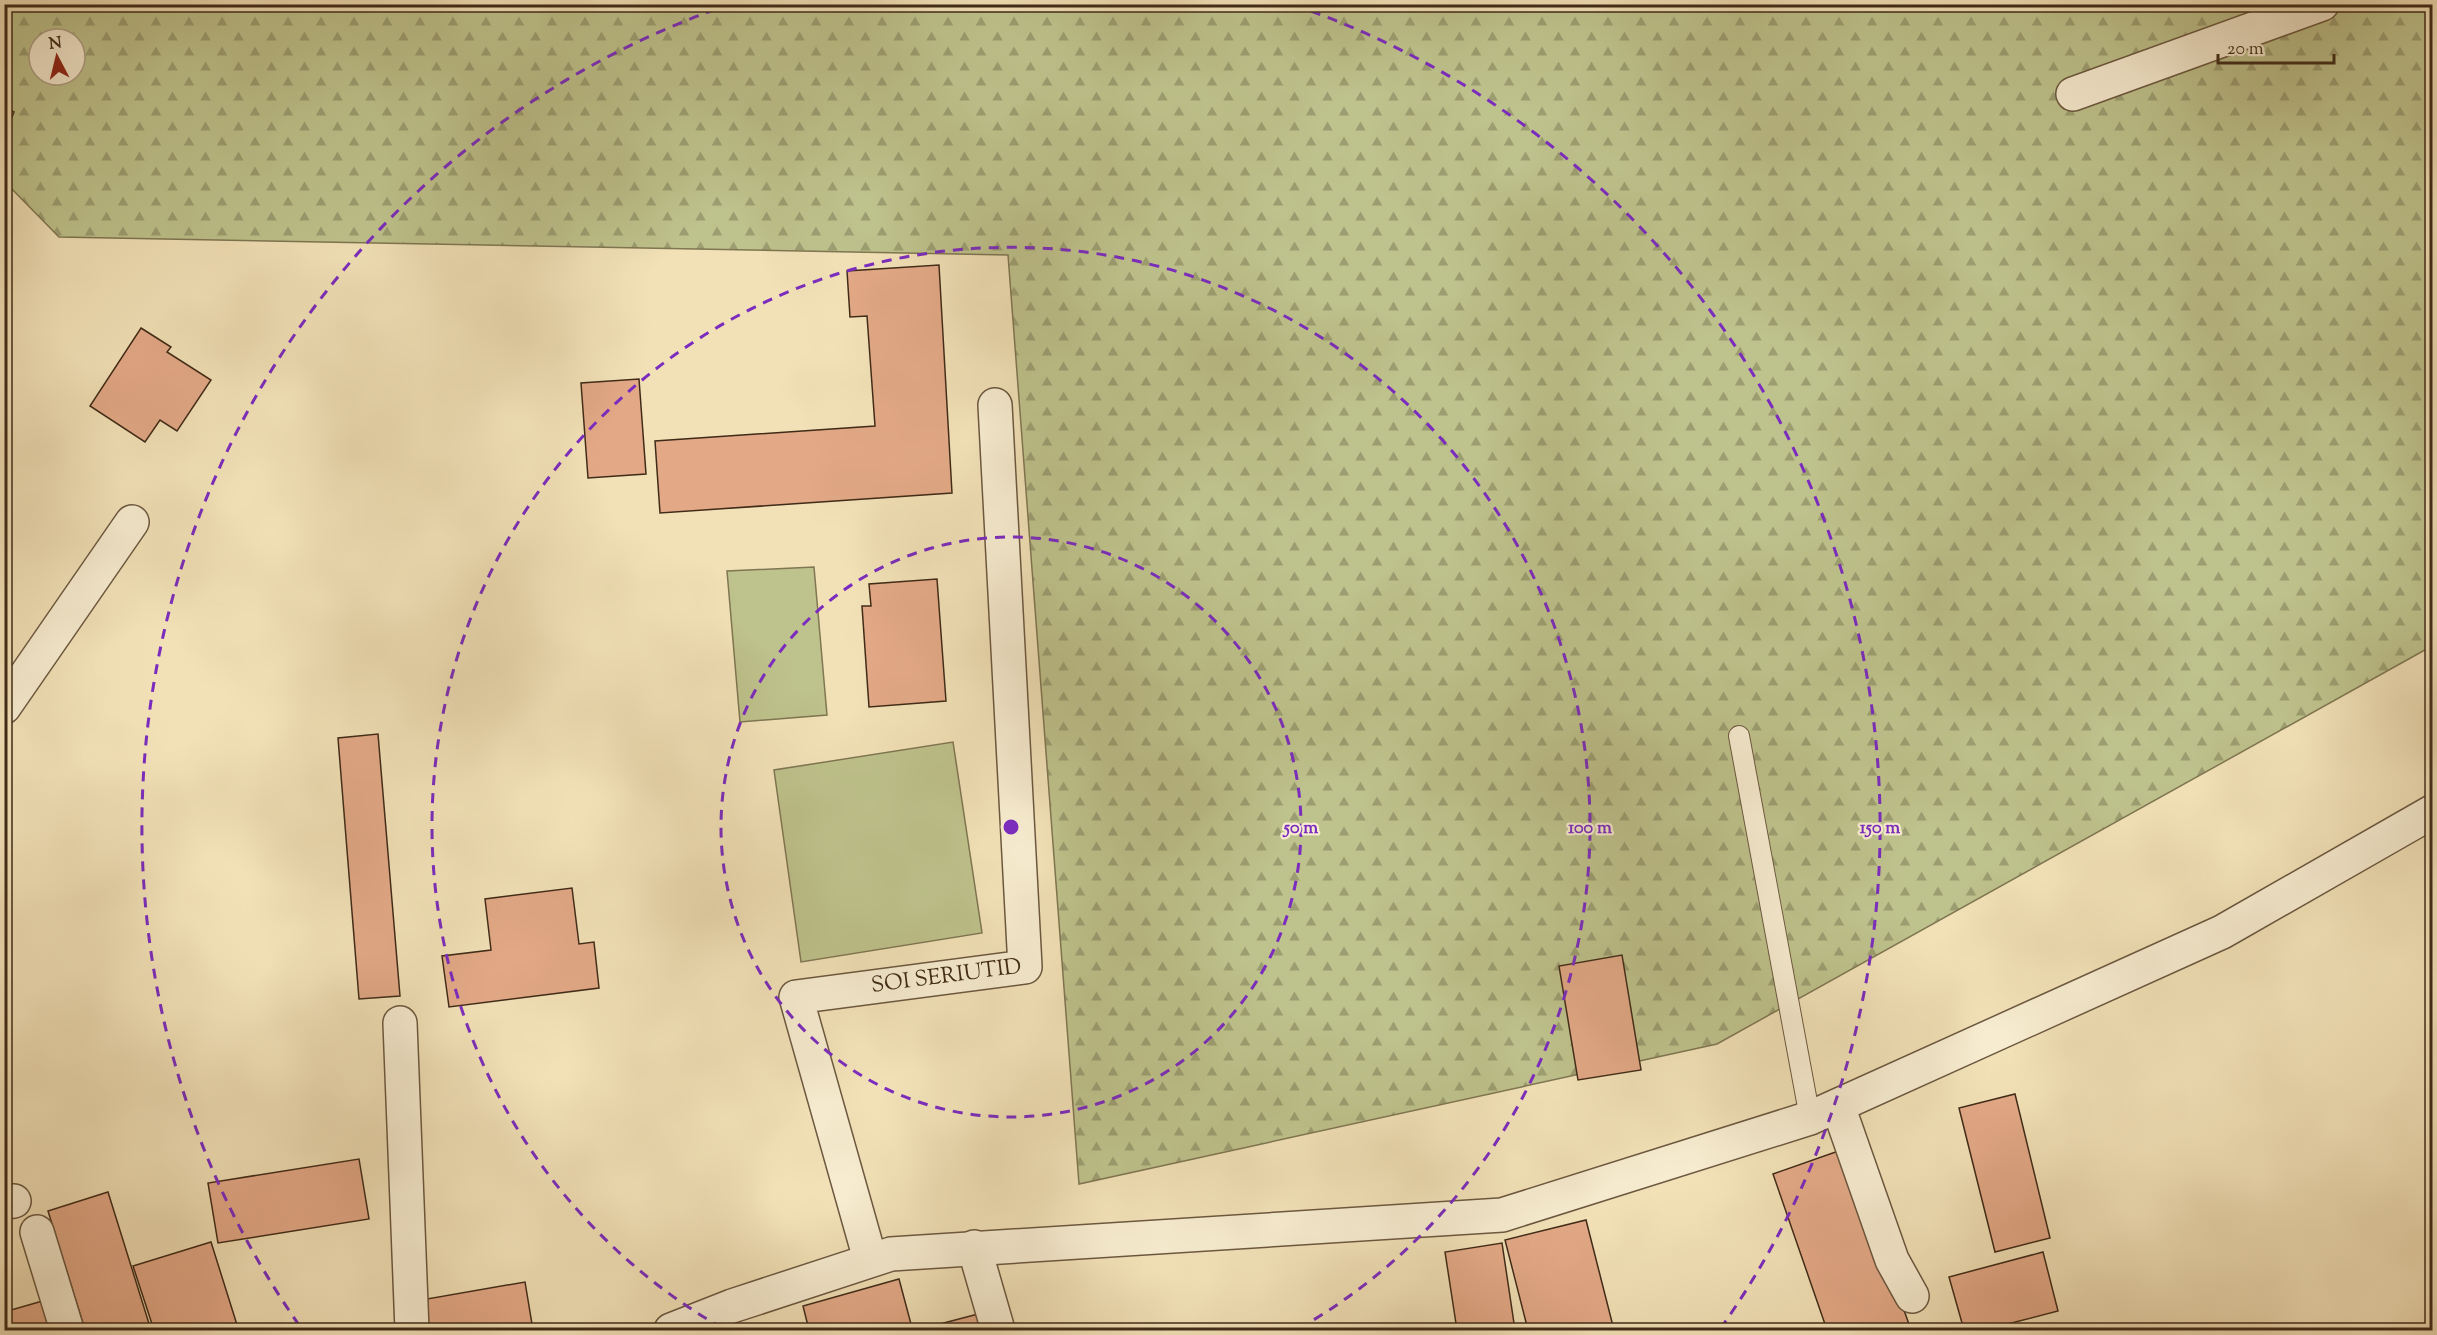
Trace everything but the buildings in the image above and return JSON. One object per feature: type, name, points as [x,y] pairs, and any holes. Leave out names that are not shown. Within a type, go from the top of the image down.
[{"type":"street","points":[[2073,94],[2322,4]]},
{"type":"street","name":"SOI SERIUTID","points":[[870,1260],[796,997],[1025,967],[995,405]]},
{"type":"street","points":[[4,707],[132,522]]},
{"type":"street","points":[[671,1330],[735,1318],[870,1260],[891,1254],[1502,1215],[1824,1112],[2222,932],[2433,812]]},
{"type":"street","points":[[400,1023],[412,1330]]},
{"type":"street","points":[[1824,1112],[1892,1260],[1912,1296]]},
{"type":"street","points":[[37,1232],[68,1330]]},
{"type":"street","points":[[974,1247],[998,1330]]},
{"type":"lane","points":[[1739,736],[1824,1112]]},
{"type":"green space","points":[[4,5],[2432,5],[2432,646],[1717,1044],[1079,1184],[1008,255],[59,237],[5,182]]},
{"type":"green space","points":[[814,567],[827,715],[740,722],[727,571]]},
{"type":"green space","points":[[953,742],[982,933],[801,962],[774,770]]}]
